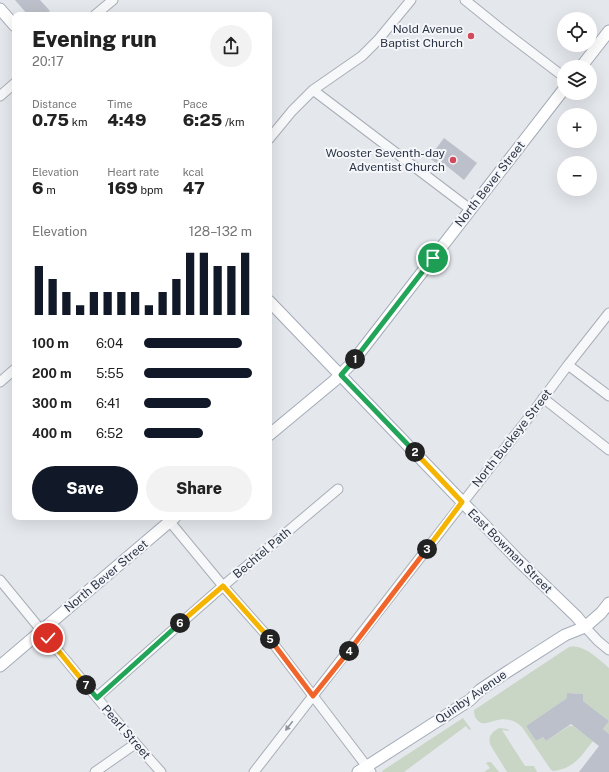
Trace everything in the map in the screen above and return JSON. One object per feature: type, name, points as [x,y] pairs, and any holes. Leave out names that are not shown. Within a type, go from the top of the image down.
[{"type":"main road","points":[[0,9],[12,23]]},
{"type":"main road","points":[[586,60],[609,31]]},
{"type":"main road","name":"North Bever Street","points":[[272,433],[341,375],[351,364],[557,98]]},
{"type":"main road","name":"East Bowman Street","points":[[272,304],[341,375],[460,506],[577,617],[585,627]]},
{"type":"main road","name":"North Bever Street","points":[[0,666],[170,520]]},
{"type":"main road","name":"Quinby Avenue","points":[[365,770],[470,700],[480,690],[507,672],[565,635],[585,627],[601,613],[609,603]]},
{"type":"street","points":[[99,12],[113,0]]},
{"type":"street","points":[[272,135],[292,111],[313,90],[362,56],[378,40],[411,0]]},
{"type":"street","points":[[465,0],[557,72]]},
{"type":"street","points":[[0,96],[12,86]]},
{"type":"street","points":[[313,90],[470,210]]},
{"type":"street","name":"North Buckeye Street","points":[[254,772],[609,313]]},
{"type":"street","points":[[568,365],[609,396]]},
{"type":"street","points":[[0,382],[12,372]]},
{"type":"street","points":[[543,398],[609,450]]},
{"type":"street","name":"Bechtel Path","points":[[97,698],[223,586],[338,489]]},
{"type":"street","points":[[172,520],[223,586],[269,638],[313,696],[365,770]]},
{"type":"street","name":"Pearl Street","points":[[0,580],[135,744],[161,772]]},
{"type":"street","points":[[585,627],[609,650]]},
{"type":"street","points":[[95,772],[135,744]]},
{"type":"green space","points":[[569,647],[585,650],[609,668],[609,721],[583,701],[583,694],[567,693],[567,698],[526,726],[536,741],[543,737],[546,741],[569,726],[573,726],[593,741],[572,764],[561,770],[553,771],[522,727],[513,721],[506,719],[481,723],[476,718],[474,710]]},
{"type":"green space","points":[[463,718],[471,729],[469,730],[466,726],[404,772],[382,771]]},
{"type":"green space","points":[[609,721],[609,734],[603,729]]},
{"type":"green space","points":[[499,728],[510,731],[502,730],[525,766],[534,766],[537,772],[507,772],[489,740],[494,731]]},
{"type":"green space","points":[[491,762],[499,772],[484,772],[490,768],[486,763]]},
{"type":"building","points":[[15,0],[40,0],[50,11],[49,12],[25,12]]},
{"type":"building","name":"Wooster Seventh-day Adventist Church","points":[[444,138],[477,163],[464,180],[443,163],[441,166],[429,158]]},
{"type":"building","points":[[567,693],[583,694],[583,701],[609,721],[603,729],[609,734],[609,772],[579,772],[599,746],[571,724],[546,741],[543,737],[536,741],[526,726],[567,698]]},
{"type":"place","name":"Nold Avenue Baptist Church","points":[[471,36]]},
{"type":"place","name":"Wooster Seventh-day Adventist Church","points":[[453,160]]},
{"type":"route","points":[[48,638],[97,698],[223,586],[269,638],[313,696],[462,502],[341,375],[433,258]]}]
